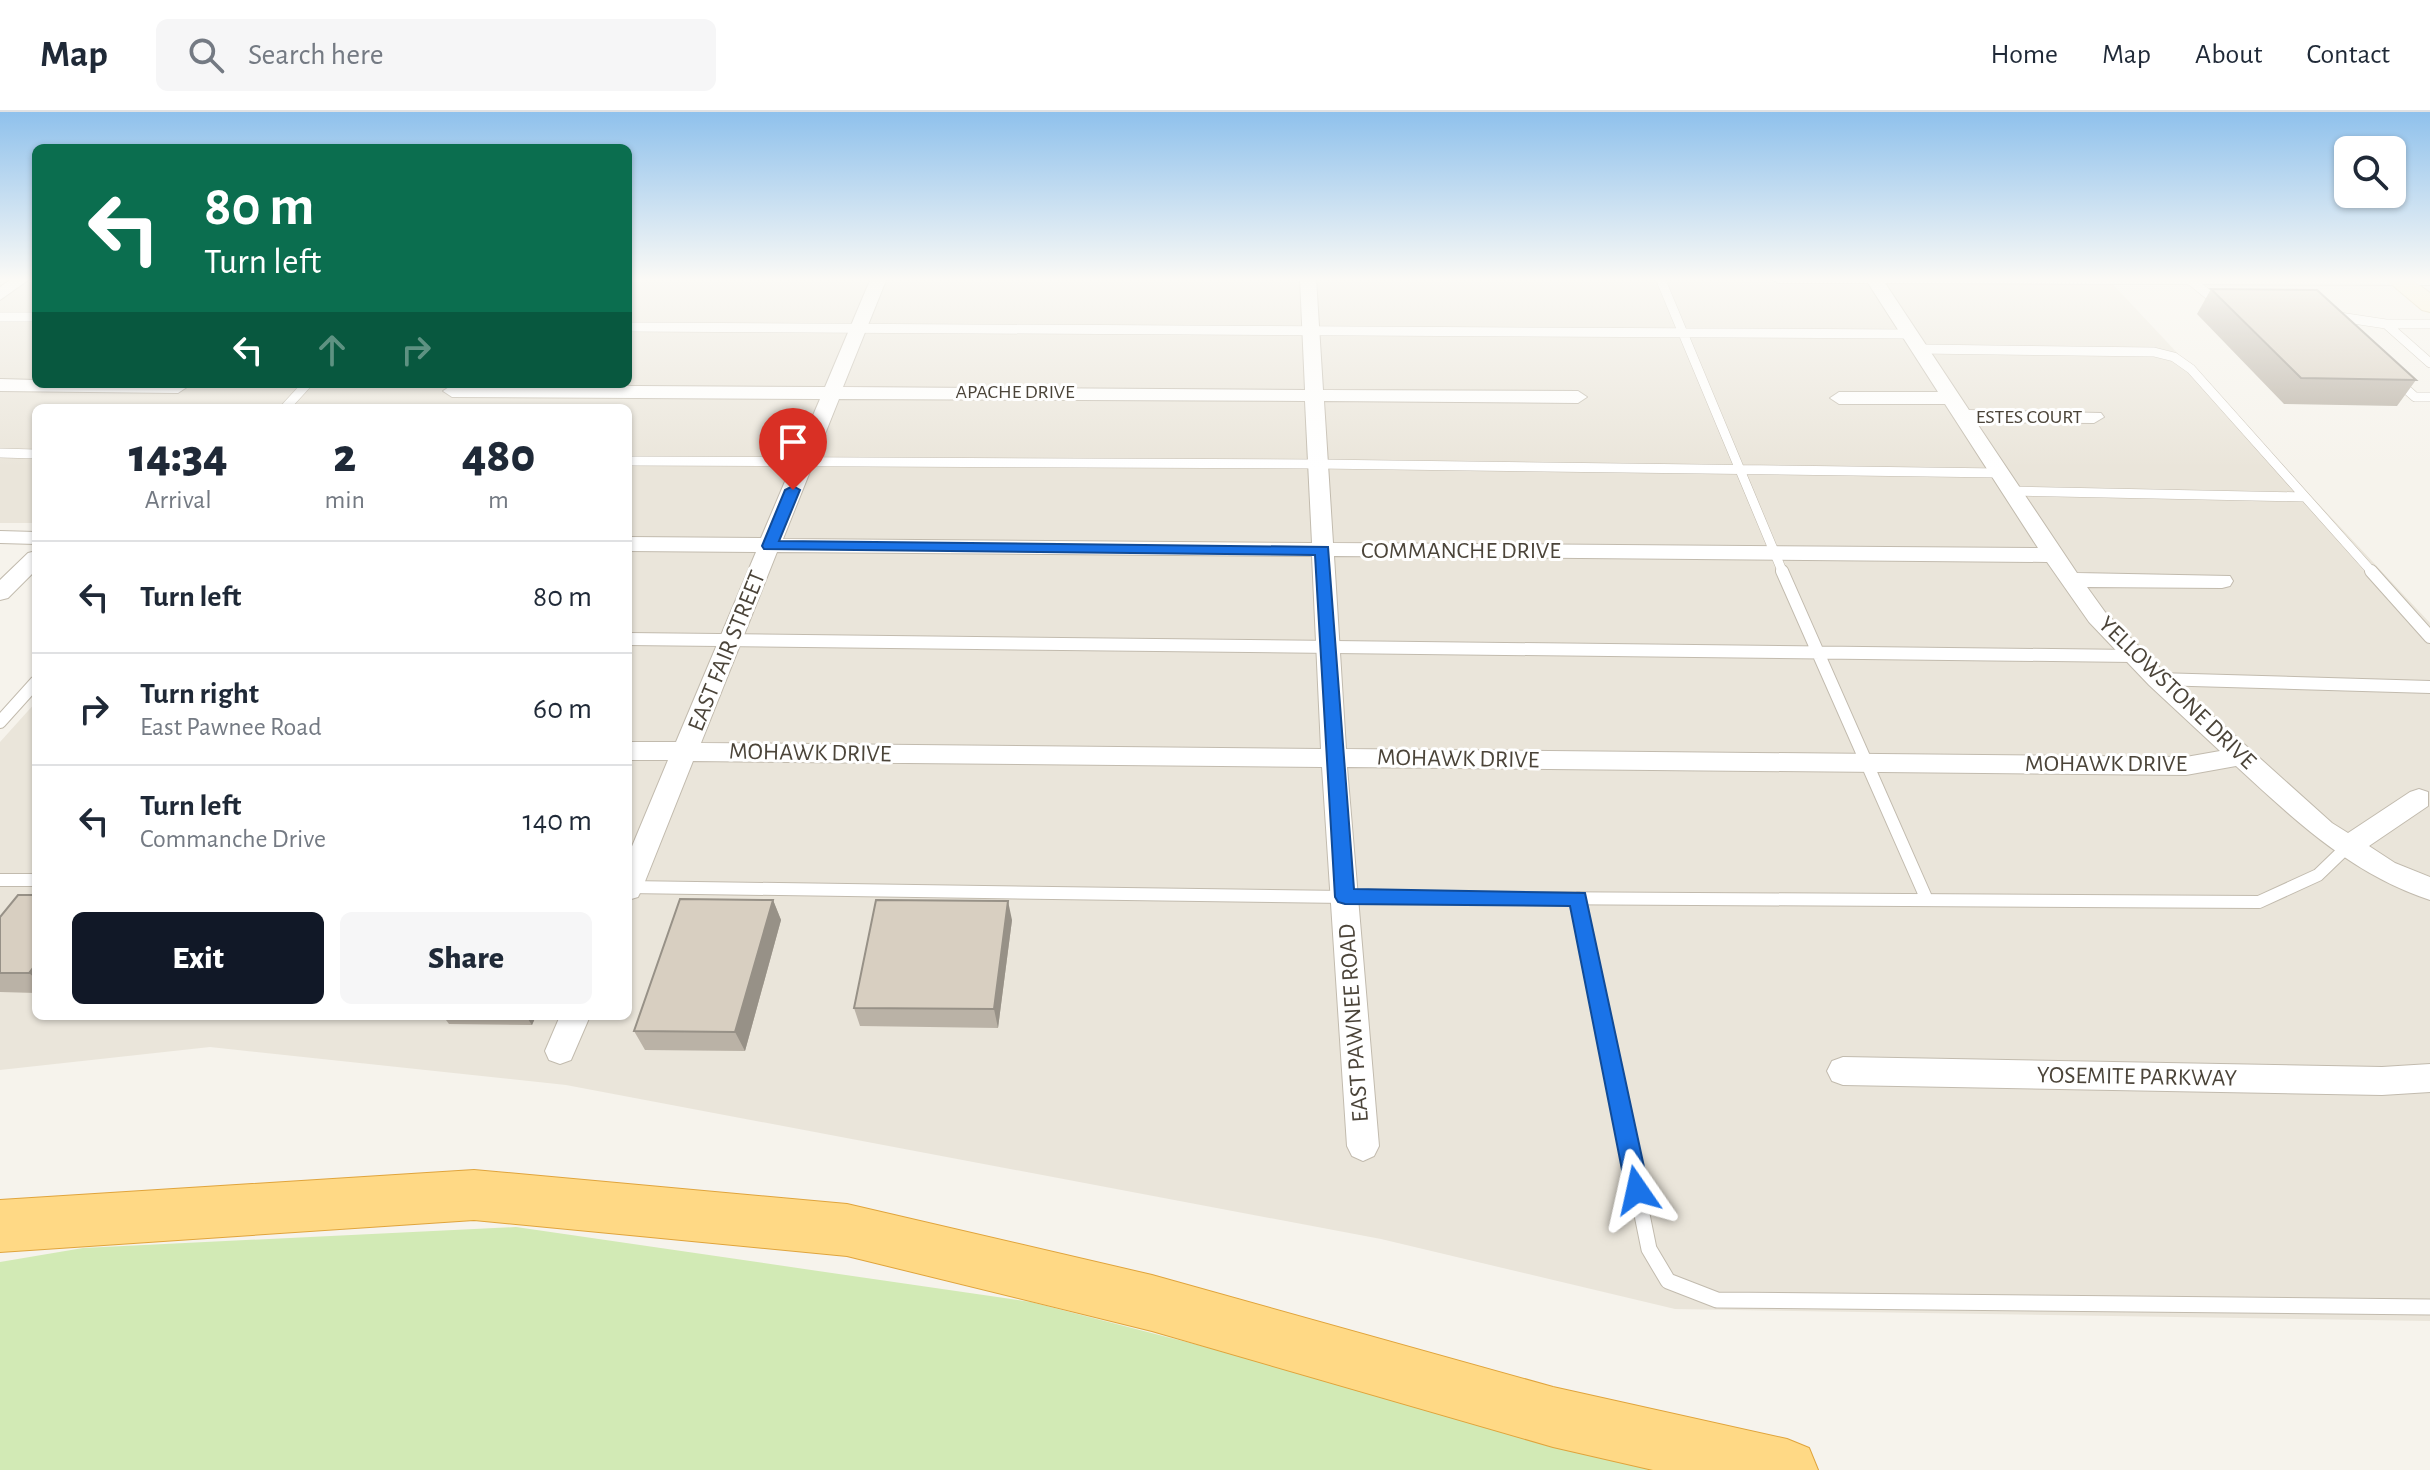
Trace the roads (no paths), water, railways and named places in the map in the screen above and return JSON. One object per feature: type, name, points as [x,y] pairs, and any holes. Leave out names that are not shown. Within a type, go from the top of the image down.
[{"type":"highway","points":[[0,1226],[474,1195],[847,1230],[1152,1303],[1553,1417],[1787,1470]]},
{"type":"street","name":"EAST FAIR STREET","points":[[632,879],[853,341]]},
{"type":"street","name":"EAST PAWNEE ROAD","points":[[1311,341],[1334,758],[1363,1146]]},
{"type":"street","name":"YELLOWSTONE DRIVE","points":[[1914,341],[2070,580],[2097,617],[2133,656],[2240,756],[2346,848],[2385,870],[2430,889]]},
{"type":"street","points":[[0,385],[32,385]]},
{"type":"street","name":"APACHE DRIVE","points":[[452,391],[1578,397]]},
{"type":"street","name":"ESTES COURT","points":[[1839,398],[2094,417]]},
{"type":"street","points":[[0,537],[32,538]]},
{"type":"street","name":"COMMANCHE DRIVE","points":[[632,544],[2053,555]]},
{"type":"street","points":[[0,593],[32,562]]},
{"type":"street","points":[[2070,580],[2222,581]]},
{"type":"street","name":"MOHAWK DRIVE","points":[[632,751],[2186,766],[2240,756]]},
{"type":"street","points":[[2346,848],[2419,799]]},
{"type":"street","points":[[560,1051],[573,1020]]},
{"type":"street","name":"YOSEMITE PARKWAY","points":[[1843,1071],[2382,1081],[2430,1078]]},
{"type":"lane","points":[[1687,341],[1774,553],[1927,900]]},
{"type":"lane","points":[[1922,341],[2154,352],[2174,357],[2191,369],[2430,637]]},
{"type":"lane","points":[[2406,341],[2430,363]]},
{"type":"lane","points":[[2392,376],[2415,397],[2430,397]]},
{"type":"lane","points":[[289,404],[303,388]]},
{"type":"lane","points":[[0,453],[32,454]]},
{"type":"lane","points":[[632,461],[1740,469],[2305,497]]},
{"type":"lane","points":[[632,639],[2133,656]]},
{"type":"lane","points":[[2157,679],[2430,687]]},
{"type":"lane","points":[[0,722],[32,686]]},
{"type":"lane","points":[[632,888],[1345,897],[2259,902],[2318,875],[2346,848]]},
{"type":"lane","points":[[0,880],[32,880]]},
{"type":"lane","points":[[1578,898],[1649,1249],[1668,1281],[1717,1300],[2430,1307]]}]
